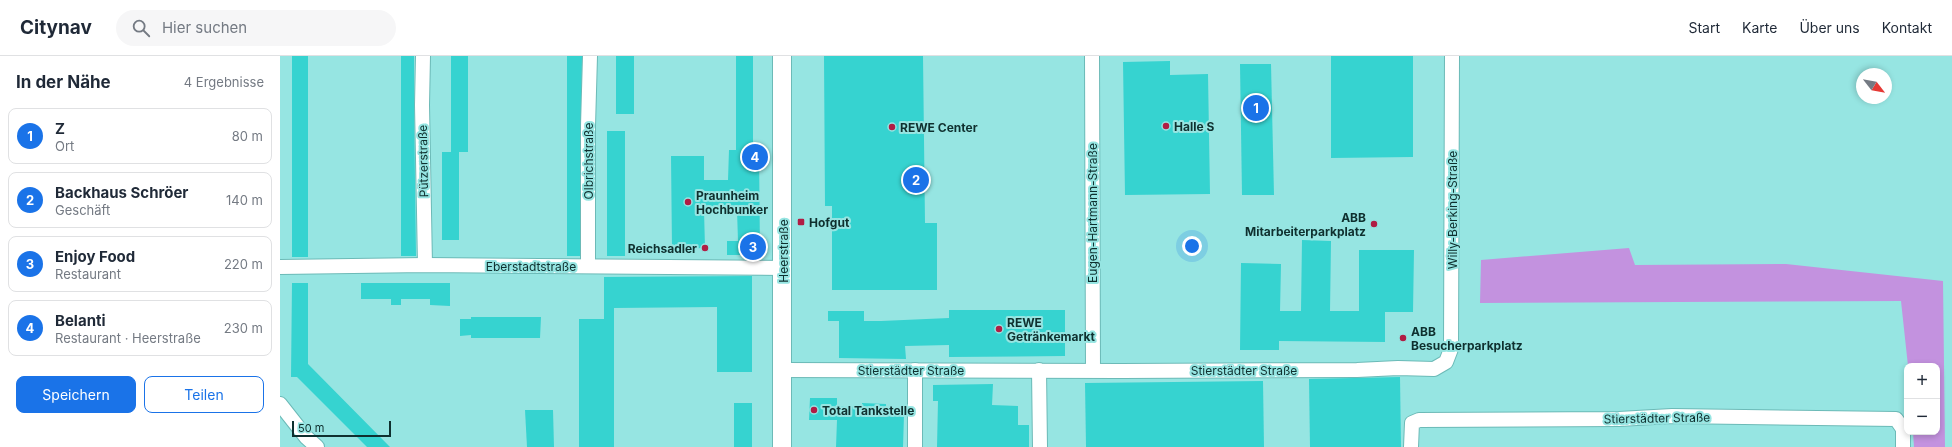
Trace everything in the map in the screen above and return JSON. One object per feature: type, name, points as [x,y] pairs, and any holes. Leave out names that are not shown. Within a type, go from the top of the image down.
[{"type":"main road","name":"Heerstraße","points":[[782,56],[782,447]]},
{"type":"street","name":"Pützerstraße","points":[[423,56],[422,106],[425,265]]},
{"type":"street","name":"Olbrichstraße","points":[[588,266],[588,126],[590,56]]},
{"type":"street","name":"Eugen-Hartmann-Straße","points":[[1092,56],[1093,370]]},
{"type":"street","name":"Willy-Berking-Straße","points":[[1446,362],[1452,349],[1452,56]]},
{"type":"street","name":"Eberstadtstraße","points":[[280,267],[425,265],[782,268]]},
{"type":"street","name":"Stierstädter Straße","points":[[783,370],[1357,370],[1398,368],[1434,369],[1446,362]]},
{"type":"street","points":[[915,370],[916,447]]},
{"type":"street","points":[[1039,370],[1040,447]]},
{"type":"street","points":[[280,404],[306,437],[317,447]]},
{"type":"street","name":"Stierstädter Straße","points":[[1411,447],[1412,423],[1419,420],[1619,419],[1672,416],[1896,419],[1903,429],[1903,447]]},
{"type":"shaded area","points":[[1629,248],[1635,265],[1786,264],[1943,281],[1945,447],[1914,447],[1913,435],[1940,435],[1940,363],[1908,363],[1901,301],[1480,303],[1481,260]]},
{"type":"building","points":[[292,56],[308,56],[308,257],[292,257]]},
{"type":"building","points":[[401,56],[414,56],[416,256],[401,256]]},
{"type":"building","points":[[451,56],[468,56],[468,152],[459,152],[459,240],[442,240],[442,152],[451,152]]},
{"type":"building","points":[[567,56],[582,56],[580,256],[567,256]]},
{"type":"building","points":[[616,56],[634,56],[634,114],[616,114]]},
{"type":"building","points":[[736,56],[753,56],[753,149],[759,149],[760,255],[727,255],[727,241],[738,241],[737,210],[704,210],[705,248],[672,249],[671,156],[704,156],[704,180],[728,180],[729,150],[736,150]]},
{"type":"building","points":[[824,56],[923,56],[925,223],[937,223],[937,290],[832,290],[832,206],[825,206]]},
{"type":"building","points":[[1331,56],[1413,56],[1413,157],[1331,158]]},
{"type":"building","name":"Halle S","points":[[1170,61],[1170,75],[1208,74],[1210,194],[1125,195],[1123,62]]},
{"type":"building","points":[[1240,64],[1271,64],[1274,195],[1242,195]]},
{"type":"building","points":[[607,131],[625,131],[625,256],[607,256]]},
{"type":"building","points":[[1302,240],[1331,241],[1330,311],[1359,311],[1359,250],[1414,250],[1413,312],[1385,312],[1385,342],[1279,341],[1279,350],[1240,350],[1241,263],[1281,264],[1280,311],[1301,311]]},
{"type":"building","points":[[752,276],[752,372],[717,372],[717,307],[614,308],[614,447],[579,447],[579,319],[604,319],[604,277]]},
{"type":"building","points":[[292,283],[308,283],[308,364],[390,447],[367,447],[297,377],[291,377]]},
{"type":"building","points":[[361,283],[450,283],[450,306],[430,305],[430,299],[401,299],[401,305],[391,305],[391,299],[361,299]]},
{"type":"building","points":[[949,310],[1065,310],[1065,356],[949,357],[949,345],[905,346],[906,359],[839,358],[839,321],[828,321],[828,311],[864,311],[864,321],[949,318]]},
{"type":"building","points":[[471,317],[541,317],[540,338],[471,338],[471,335],[460,336],[460,319],[471,319]]},
{"type":"building","points":[[1400,377],[1401,447],[1310,447],[1309,379]]},
{"type":"building","points":[[1263,381],[1264,447],[1086,447],[1085,383]]},
{"type":"building","points":[[993,384],[992,405],[1018,406],[1018,425],[1029,425],[1029,447],[937,447],[938,401],[933,401],[933,385]]},
{"type":"building","points":[[810,398],[837,398],[837,406],[862,407],[862,403],[886,404],[886,414],[904,415],[903,447],[836,447],[837,420],[809,420]]},
{"type":"building","points":[[734,403],[752,403],[752,447],[734,447]]},
{"type":"building","points":[[525,410],[553,410],[554,447],[527,447]]},
{"type":"place","name":"Z","points":[[1256,108]]},
{"type":"place","name":"Halle S","points":[[1166,126]]},
{"type":"place","name":"REWE Center","points":[[892,127]]},
{"type":"place","name":"Belanti","points":[[755,157]]},
{"type":"place","name":"Backhaus Schröer","points":[[916,180]]},
{"type":"place","name":"Praunheim Hochbunker","points":[[688,202]]},
{"type":"place","name":"Hofgut","points":[[801,222]]},
{"type":"place","name":"ABB Mitarbeiterparkplatz","points":[[1374,224]]},
{"type":"place","name":"Enjoy Food","points":[[753,247]]},
{"type":"place","name":"Reichsadler","points":[[705,248]]},
{"type":"place","name":"REWE Getränkemarkt","points":[[999,329]]},
{"type":"place","name":"ABB Besucherparkplatz","points":[[1403,338]]},
{"type":"place","name":"Total Tankstelle","points":[[814,410]]}]
